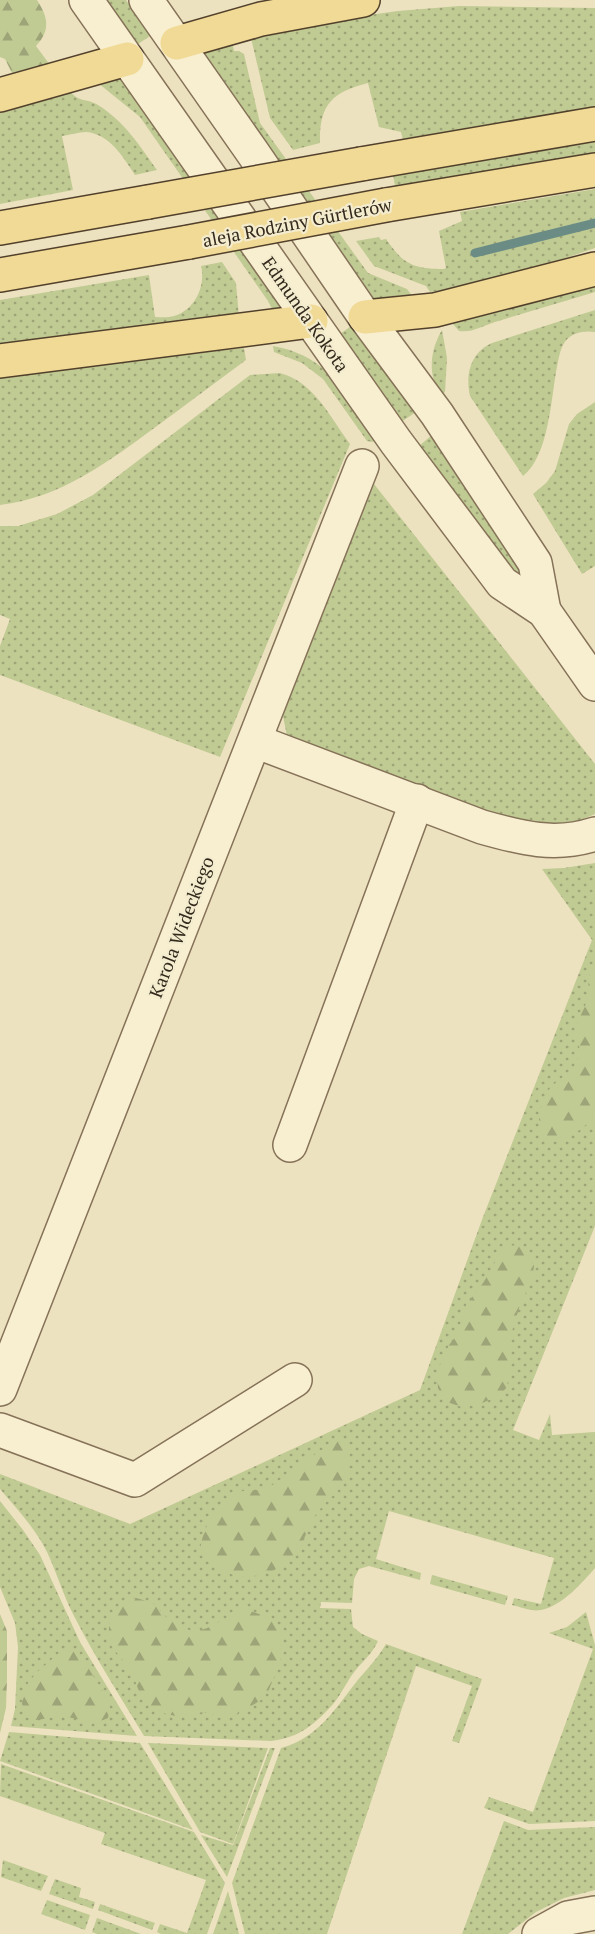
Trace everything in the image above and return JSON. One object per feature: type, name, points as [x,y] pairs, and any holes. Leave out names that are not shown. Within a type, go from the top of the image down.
[{"type":"main road","points":[[177,43],[261,18],[363,0]]},
{"type":"main road","points":[[0,95],[127,59]]},
{"type":"main road","points":[[0,228],[595,124]]},
{"type":"main road","name":"aleja Rodziny Gürtlerów","points":[[0,275],[386,205],[595,170]]},
{"type":"main road","points":[[365,317],[435,310],[595,269]]},
{"type":"main road","points":[[0,361],[311,321]]},
{"type":"street","name":"Edmunda Kokota","points":[[86,0],[396,442],[502,583],[544,611],[595,684]]},
{"type":"street","name":"Edmunda Kokota","points":[[146,0],[365,317],[437,414],[535,563],[544,611]]},
{"type":"street","points":[[127,59],[177,43]]},
{"type":"street","points":[[311,321],[365,317]]},
{"type":"street","name":"Karola Wideckiego","points":[[0,1389],[362,466]]},
{"type":"street","points":[[255,741],[482,827],[520,838],[537,841],[562,840],[595,834]]},
{"type":"street","points":[[290,1144],[417,801]]},
{"type":"street","points":[[0,1431],[135,1480],[295,1380]]},
{"type":"street","points":[[539,1934],[567,1918],[595,1913]]},
{"type":"green space","points":[[0,0],[37,0],[44,12],[46,29],[36,46],[50,65],[14,77],[5,59],[0,57]]},
{"type":"green space","points":[[106,0],[126,0],[150,36],[138,44]]},
{"type":"green space","points":[[459,6],[595,8],[595,107],[403,140],[401,132],[379,127],[368,83],[345,91],[330,102],[322,119],[320,143],[293,150],[270,118],[251,38],[347,18]]},
{"type":"green space","points":[[232,42],[234,51],[244,54],[260,123],[368,273],[407,289],[413,297],[377,303],[202,50]]},
{"type":"green space","points":[[122,79],[282,306],[274,313],[268,301],[140,117],[98,83]]},
{"type":"green space","points":[[70,91],[80,99],[98,105],[116,119],[131,134],[157,170],[135,175],[115,148],[95,134],[83,132],[62,136],[73,190],[0,204],[0,113]]},
{"type":"green space","points":[[595,141],[595,156],[396,191],[393,175]]},
{"type":"green space","points":[[595,189],[595,248],[493,280],[430,292],[426,286],[374,266],[356,241],[379,237],[381,240],[386,239],[398,254],[410,263],[424,268],[444,269],[446,268],[439,231],[462,221],[460,212]]},
{"type":"green space","points":[[222,262],[236,283],[239,317],[0,345],[0,300],[149,275],[155,317],[172,317],[188,308],[197,296],[202,281],[201,266]]},
{"type":"green space","points":[[595,277],[595,292],[473,330],[459,331],[452,323]]},
{"type":"green space","points":[[595,310],[595,332],[581,332],[573,335],[562,348],[543,442],[538,456],[523,476],[470,396],[468,380],[474,358],[492,343]]},
{"type":"green space","points":[[354,324],[416,412],[401,422],[340,334]]},
{"type":"green space","points":[[442,330],[447,358],[445,392],[441,395],[434,379],[432,362],[435,346]]},
{"type":"green space","points":[[273,346],[303,355],[323,368],[376,440],[367,441],[323,379],[302,363],[274,352]]},
{"type":"green space","points":[[244,348],[246,360],[102,465],[44,495],[0,505],[0,373]]},
{"type":"green space","points":[[280,373],[292,378],[312,392],[350,444],[220,757],[0,675],[0,646],[10,619],[0,615],[0,526],[18,526],[57,514],[93,495],[250,375]]},
{"type":"green space","points":[[595,402],[595,566],[582,574],[533,494],[555,471],[569,424],[577,414]]},
{"type":"green space","points":[[432,435],[524,575],[521,582],[419,446]]},
{"type":"green space","points":[[374,484],[595,764],[595,814],[574,823],[530,824],[507,821],[287,736],[283,716],[285,706]]},
{"type":"green space","points":[[595,863],[595,1226],[513,1430],[539,1440],[550,1414],[552,1435],[595,1432],[595,1568],[571,1593],[556,1604],[549,1608],[530,1610],[512,1605],[514,1598],[541,1604],[554,1558],[389,1511],[376,1559],[421,1573],[420,1580],[369,1566],[359,1569],[354,1579],[352,1603],[321,1602],[320,1608],[351,1609],[353,1627],[378,1641],[334,1703],[321,1717],[291,1737],[271,1741],[144,1736],[82,1631],[42,1543],[0,1489],[0,1474],[130,1524],[420,1390],[483,1217],[592,940],[542,869]]},
{"type":"green space","points":[[595,958],[595,1118],[571,1136],[557,1141],[550,1140],[542,1133],[539,1117],[547,1092],[570,1071],[577,1061],[580,1049],[576,1029],[586,1003]]},
{"type":"green space","points":[[521,1245],[534,1266],[532,1280],[520,1305],[510,1338],[511,1362],[507,1387],[500,1395],[480,1404],[462,1407],[450,1403],[442,1396],[438,1388],[437,1372],[449,1345],[457,1335],[466,1305],[483,1283],[497,1255],[505,1246]]},
{"type":"green space","points":[[336,1442],[343,1442],[350,1449],[345,1481],[318,1511],[299,1548],[285,1563],[261,1575],[235,1575],[222,1571],[200,1553],[207,1525],[226,1501],[243,1491],[260,1490],[271,1486]]},
{"type":"green space","points":[[0,1501],[40,1555],[80,1642],[137,1736],[11,1726],[15,1709],[18,1647],[15,1623],[0,1587]]},
{"type":"green space","points":[[432,1575],[508,1596],[505,1605],[430,1584]]},
{"type":"green space","points":[[136,1598],[154,1604],[180,1627],[196,1631],[244,1609],[268,1617],[284,1630],[280,1662],[268,1692],[261,1700],[238,1714],[226,1717],[203,1712],[180,1717],[158,1712],[148,1705],[142,1699],[131,1670],[112,1647],[108,1638],[110,1619],[116,1609],[125,1601]]},
{"type":"green space","points":[[586,1612],[595,1645],[595,1821],[529,1824],[484,1808],[489,1797],[533,1812],[593,1649],[549,1633],[567,1627]]},
{"type":"green space","points":[[0,1614],[7,1631],[7,1678],[6,1708],[0,1733]]},
{"type":"green space","points":[[386,1644],[482,1679],[459,1743],[452,1741],[472,1686],[416,1666],[327,1934],[245,1934],[232,1883],[281,1748],[316,1730],[333,1712]]},
{"type":"green space","points":[[77,1650],[107,1698],[110,1706],[108,1718],[96,1723],[63,1716],[36,1720],[28,1718],[24,1714],[22,1703],[28,1683],[59,1653]]},
{"type":"green space","points":[[9,1732],[140,1743],[193,1830],[0,1761]]},
{"type":"green space","points":[[148,1743],[268,1748],[233,1844],[200,1832]]},
{"type":"green space","points":[[270,1748],[275,1748],[227,1877],[201,1835],[233,1845]]},
{"type":"green space","points":[[1,1764],[194,1832],[225,1883],[207,1934],[161,1934],[157,1932],[160,1924],[187,1933],[206,1880],[101,1844],[105,1833],[0,1796]]},
{"type":"green space","points":[[504,1821],[528,1830],[595,1827],[595,1890],[564,1898],[536,1912],[508,1934],[462,1934]]},
{"type":"green space","points":[[3,1860],[48,1876],[41,1891],[1,1877]]},
{"type":"green space","points":[[55,1879],[81,1888],[79,1897],[95,1902],[93,1909],[49,1894]]},
{"type":"green space","points":[[228,1891],[239,1934],[213,1934]]},
{"type":"green space","points":[[47,1900],[90,1915],[85,1930],[41,1914]]},
{"type":"green space","points":[[100,1904],[155,1923],[152,1930],[98,1910]]},
{"type":"green space","points":[[97,1918],[141,1934],[97,1934],[92,1932]]},
{"type":"waterway","points":[[475,253],[595,223]]}]
